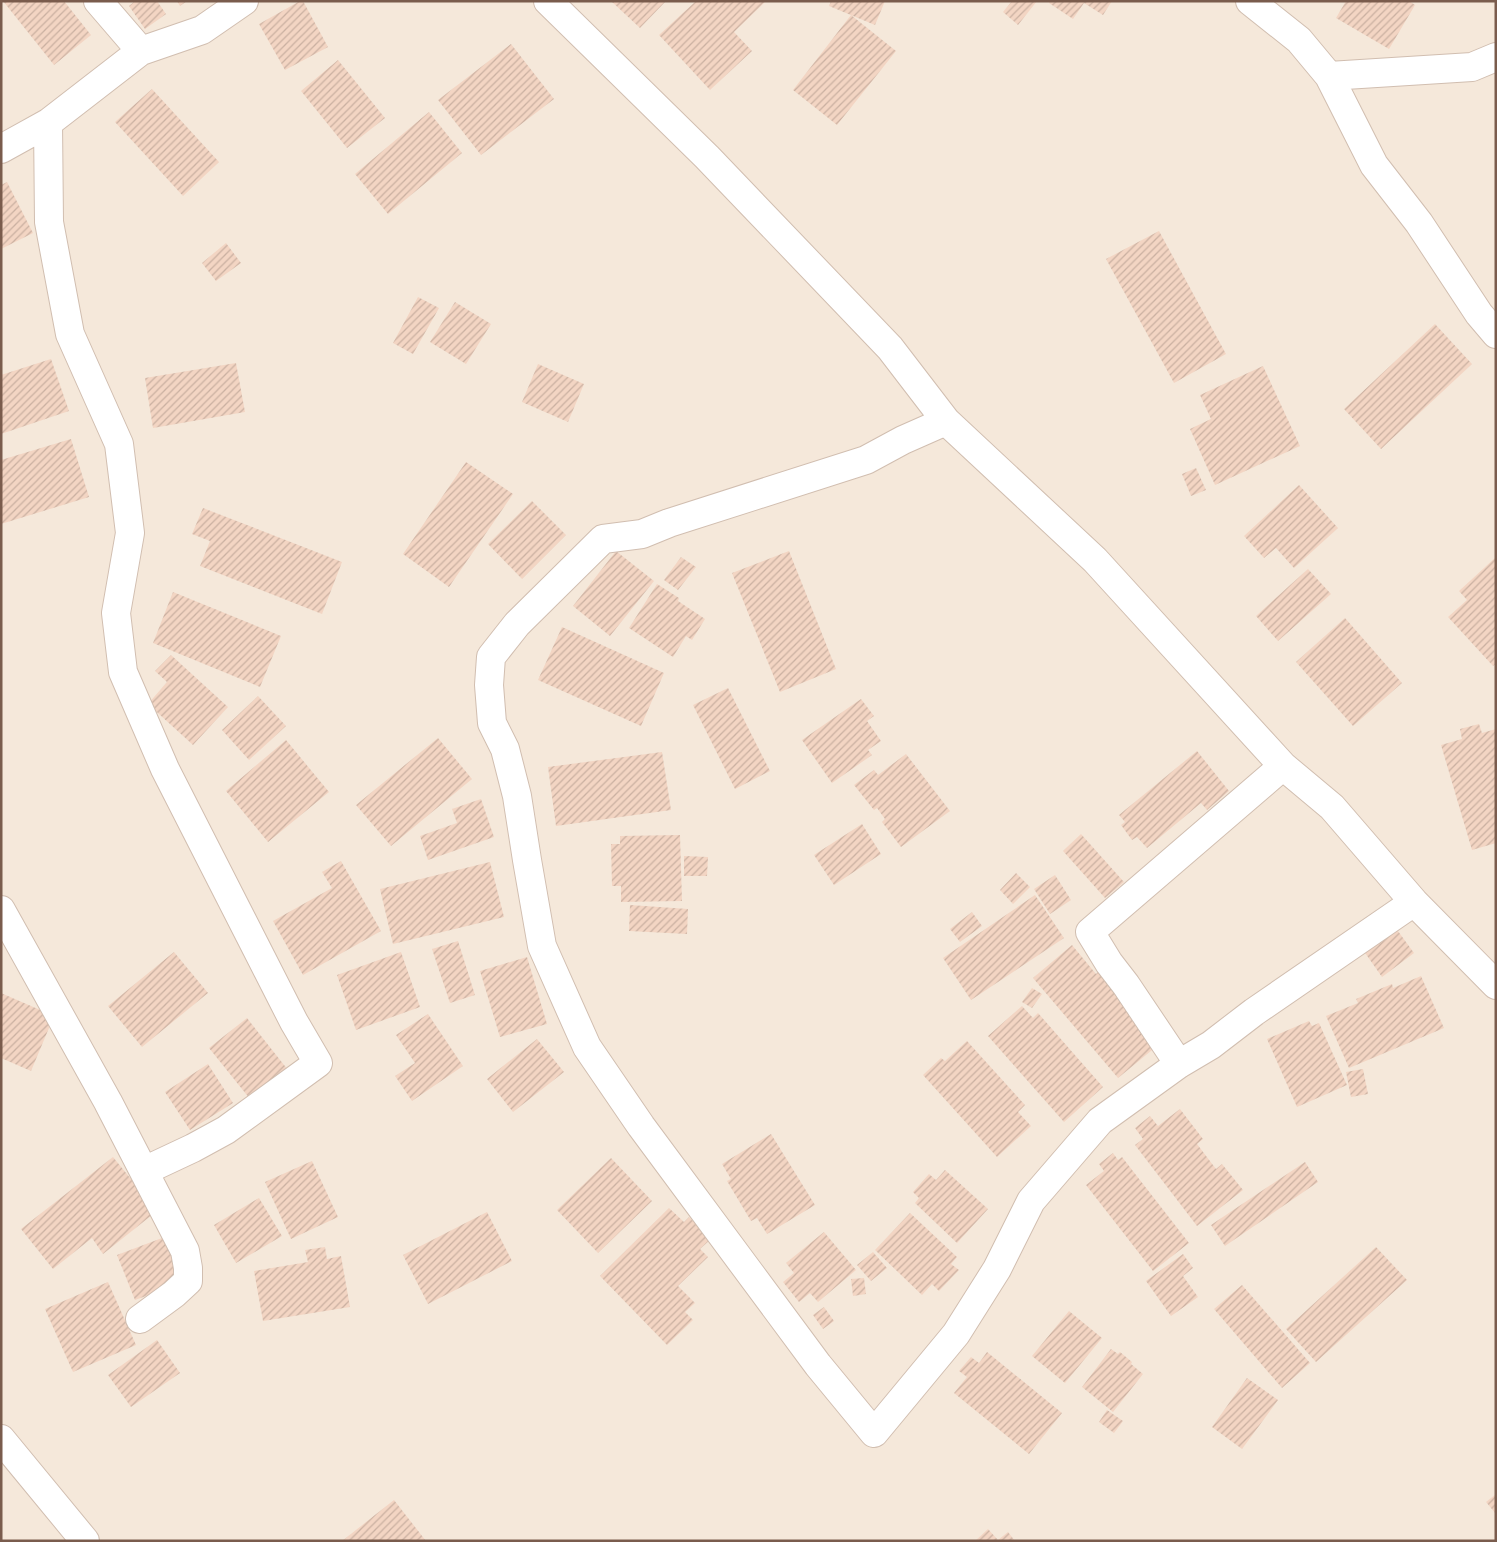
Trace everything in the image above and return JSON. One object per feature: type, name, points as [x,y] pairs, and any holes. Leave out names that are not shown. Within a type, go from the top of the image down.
[{"type":"street","points":[[98,1],[141,51]]},
{"type":"street","points":[[1,149],[48,123],[141,51],[202,30],[244,1]]},
{"type":"street","points":[[548,1],[707,157],[890,348],[946,421],[1095,560],[1283,766],[1332,807],[1414,902],[1496,985]]},
{"type":"street","points":[[1250,1],[1299,40],[1329,76],[1374,165],[1419,223],[1479,314],[1496,334]]},
{"type":"street","points":[[1329,76],[1472,67],[1496,57]]},
{"type":"street","points":[[48,123],[49,222],[70,334],[119,444],[130,533],[116,613],[124,672],[165,769],[294,1022],[318,1063],[226,1130],[144,1171]]},
{"type":"street","points":[[946,421],[903,440],[866,460],[669,523],[642,534],[603,539],[517,624],[491,658],[492,723],[504,749],[517,796],[526,860],[542,946],[587,1047],[642,1126],[818,1365],[874,1433],[956,1334],[997,1269],[1031,1201],[1100,1121],[1179,1064],[1211,1045],[1254,1012],[1414,902]]},
{"type":"street","points":[[1179,1064],[1109,963],[1090,932],[1283,766]]},
{"type":"street","points":[[1,910],[108,1102],[185,1252],[188,1281],[174,1294],[140,1319]]},
{"type":"street","points":[[1,1439],[85,1541]]},
{"type":"shaded area","points":[[1,1],[1496,1],[1496,1541],[1,1541]]},
{"type":"building","points":[[3,1],[64,1],[91,35],[54,65]]},
{"type":"building","points":[[135,1],[157,1],[166,14],[145,29],[129,6]]},
{"type":"building","points":[[177,1],[187,1],[180,6]]},
{"type":"building","points":[[303,1],[328,47],[285,70],[259,24]]},
{"type":"building","points":[[611,1],[666,1],[640,28]]},
{"type":"building","points":[[696,1],[766,1],[734,32],[752,51],[710,90],[659,35]]},
{"type":"building","points":[[831,1],[885,1],[875,25],[829,6]]},
{"type":"building","points":[[1012,1],[1037,1],[1018,25],[1003,12]]},
{"type":"building","points":[[1050,1],[1112,1],[1103,15],[1084,3],[1073,19],[1049,3]]},
{"type":"building","points":[[1346,1],[1409,1],[1415,5],[1389,49],[1336,18]]},
{"type":"building","points":[[851,15],[896,51],[837,125],[793,90]]},
{"type":"building","points":[[511,44],[554,99],[481,155],[438,100]]},
{"type":"building","points":[[338,60],[385,118],[347,148],[301,91]]},
{"type":"building","points":[[152,89],[219,162],[183,196],[115,122]]},
{"type":"building","points":[[429,112],[462,153],[388,214],[355,174]]},
{"type":"building","points":[[7,182],[33,233],[1,249],[1,185]]},
{"type":"building","points":[[1159,231],[1226,354],[1174,383],[1106,259]]},
{"type":"building","points":[[226,243],[241,263],[216,281],[202,263]]},
{"type":"building","points":[[418,297],[439,308],[413,354],[393,343]]},
{"type":"building","points":[[455,302],[491,324],[466,364],[430,342]]},
{"type":"building","points":[[1435,324],[1472,364],[1381,449],[1344,409]]},
{"type":"building","points":[[51,359],[69,411],[1,434],[1,375]]},
{"type":"building","points":[[236,363],[245,412],[153,428],[145,378]]},
{"type":"building","points":[[538,364],[584,384],[568,422],[522,402]]},
{"type":"building","points":[[1263,366],[1300,446],[1215,485],[1190,429],[1211,419],[1200,395]]},
{"type":"building","points":[[71,439],[89,497],[1,524],[1,460]]},
{"type":"building","points":[[466,462],[513,494],[449,587],[403,554]]},
{"type":"building","points":[[1196,468],[1206,490],[1191,496],[1182,474]]},
{"type":"building","points":[[1299,485],[1338,528],[1294,568],[1276,548],[1264,558],[1244,536]]},
{"type":"building","points":[[532,501],[566,535],[522,579],[488,544]]},
{"type":"building","points":[[203,508],[342,562],[322,614],[200,566],[210,541],[192,534]]},
{"type":"building","points":[[616,551],[654,581],[610,636],[573,606]]},
{"type":"building","points":[[789,551],[836,669],[780,692],[732,573]]},
{"type":"building","points":[[681,557],[696,567],[678,590],[664,580]]},
{"type":"building","points":[[1496,557],[1496,664],[1493,666],[1448,617],[1467,600],[1459,591]]},
{"type":"building","points":[[1308,569],[1331,594],[1278,641],[1256,616]]},
{"type":"building","points":[[657,584],[679,598],[678,601],[705,619],[692,640],[686,636],[673,657],[629,628]]},
{"type":"building","points":[[173,592],[281,636],[260,687],[153,643]]},
{"type":"building","points":[[1345,618],[1402,683],[1353,726],[1296,662]]},
{"type":"building","points":[[562,627],[664,673],[641,726],[538,680]]},
{"type":"building","points":[[171,655],[228,707],[193,745],[148,704],[167,682],[155,671]]},
{"type":"building","points":[[728,688],[770,771],[735,789],[693,705]]},
{"type":"building","points":[[258,696],[286,726],[249,760],[222,730]]},
{"type":"building","points":[[861,699],[874,716],[867,721],[881,741],[868,750],[872,755],[832,783],[802,740]]},
{"type":"building","points":[[1479,724],[1482,733],[1496,729],[1496,843],[1472,850],[1441,745],[1462,739],[1460,729]]},
{"type":"building","points":[[438,738],[472,779],[391,846],[356,805]]},
{"type":"building","points":[[286,740],[329,792],[268,842],[226,791]]},
{"type":"building","points":[[1197,751],[1229,791],[1207,810],[1201,803],[1147,848],[1137,837],[1132,840],[1121,825],[1125,822],[1119,815]]},
{"type":"building","points":[[662,752],[671,810],[556,826],[548,767]]},
{"type":"building","points":[[906,754],[950,811],[901,847],[882,822],[885,819],[877,808],[874,810],[854,785],[874,770],[878,775]]},
{"type":"building","points":[[481,799],[494,837],[428,860],[420,836],[457,823],[452,809]]},
{"type":"building","points":[[862,824],[881,854],[834,885],[814,855]]},
{"type":"building","points":[[1081,834],[1124,882],[1105,898],[1063,851]]},
{"type":"building","points":[[680,835],[682,901],[621,902],[621,886],[612,886],[611,844],[620,844],[620,836]]},
{"type":"building","points":[[684,856],[708,857],[707,876],[684,876]]},
{"type":"building","points":[[341,861],[381,931],[303,975],[273,921],[332,888],[322,872]]},
{"type":"building","points":[[490,862],[504,917],[393,944],[380,889]]},
{"type":"building","points":[[1016,873],[1030,887],[1013,904],[1000,890]]},
{"type":"building","points":[[1055,875],[1071,900],[1050,914],[1034,889]]},
{"type":"building","points":[[1035,895],[1064,938],[971,1000],[943,958]]},
{"type":"building","points":[[630,905],[688,909],[687,934],[629,931]]},
{"type":"building","points":[[972,912],[982,926],[960,942],[950,929]]},
{"type":"building","points":[[1395,927],[1414,953],[1382,977],[1363,950]]},
{"type":"building","points":[[458,941],[475,995],[450,1003],[432,949]]},
{"type":"building","points":[[1072,945],[1096,974],[1101,969],[1157,1046],[1118,1078],[1033,978]]},
{"type":"building","points":[[174,952],[208,993],[142,1047],[108,1006]]},
{"type":"building","points":[[401,952],[420,1007],[356,1030],[337,975]]},
{"type":"building","points":[[527,957],[547,1024],[500,1037],[480,971]]},
{"type":"building","points":[[1421,976],[1444,1028],[1349,1068],[1326,1016],[1358,1003],[1356,999],[1392,984],[1393,988]]},
{"type":"building","points":[[1032,988],[1042,994],[1032,1008],[1022,1002]]},
{"type":"building","points":[[1,993],[54,1016],[31,1071],[1,1058]]},
{"type":"building","points":[[1022,1006],[1033,1018],[1038,1013],[1103,1087],[1064,1122],[988,1036]]},
{"type":"building","points":[[428,1014],[463,1066],[412,1101],[395,1076],[415,1063],[396,1035]]},
{"type":"building","points":[[247,1018],[288,1070],[250,1099],[209,1048]]},
{"type":"building","points":[[1309,1021],[1312,1026],[1319,1023],[1347,1085],[1297,1107],[1267,1039]]},
{"type":"building","points":[[537,1039],[564,1072],[513,1112],[487,1079]]},
{"type":"building","points":[[967,1041],[1025,1105],[1018,1112],[1031,1126],[997,1157],[923,1075],[941,1058],[945,1061]]},
{"type":"building","points":[[208,1064],[233,1103],[190,1130],[165,1092]]},
{"type":"building","points":[[1363,1069],[1368,1094],[1351,1097],[1346,1072]]},
{"type":"building","points":[[1180,1109],[1203,1139],[1197,1144],[1216,1169],[1222,1164],[1243,1190],[1197,1226],[1135,1145],[1143,1139],[1135,1128],[1150,1116],[1158,1126]]},
{"type":"building","points":[[771,1134],[815,1205],[767,1234],[757,1218],[751,1221],[727,1181],[731,1179],[722,1164]]},
{"type":"building","points":[[1113,1153],[1118,1160],[1122,1157],[1189,1243],[1153,1271],[1086,1185],[1104,1171],[1099,1164]]},
{"type":"building","points":[[113,1157],[157,1211],[103,1254],[92,1238],[53,1269],[21,1229]]},
{"type":"building","points":[[611,1158],[652,1201],[598,1253],[557,1210]]},
{"type":"building","points":[[312,1161],[338,1217],[291,1239],[265,1182]]},
{"type":"building","points":[[1305,1162],[1318,1182],[1225,1246],[1211,1225]]},
{"type":"building","points":[[945,1170],[988,1209],[957,1243],[915,1203],[919,1198],[913,1192],[929,1174],[936,1180]]},
{"type":"building","points":[[259,1198],[282,1236],[236,1263],[214,1225]]},
{"type":"building","points":[[669,1208],[684,1222],[689,1217],[711,1239],[700,1249],[708,1257],[678,1286],[695,1303],[685,1312],[693,1320],[667,1345],[600,1276]]},
{"type":"building","points":[[487,1212],[512,1261],[428,1304],[403,1255]]},
{"type":"building","points":[[910,1213],[957,1257],[951,1264],[959,1270],[939,1291],[932,1284],[922,1295],[875,1250]]},
{"type":"building","points":[[824,1232],[856,1270],[818,1302],[810,1293],[799,1302],[783,1282],[794,1273],[786,1263]]},
{"type":"building","points":[[170,1235],[187,1281],[135,1300],[117,1255]]},
{"type":"building","points":[[325,1247],[327,1259],[341,1256],[350,1307],[263,1321],[254,1271],[308,1262],[305,1250]]},
{"type":"building","points":[[1376,1247],[1407,1280],[1316,1362],[1286,1329]]},
{"type":"building","points":[[873,1252],[887,1268],[871,1281],[857,1265]]},
{"type":"building","points":[[1183,1254],[1193,1268],[1183,1276],[1198,1297],[1171,1316],[1146,1281]]},
{"type":"building","points":[[864,1278],[866,1294],[853,1296],[851,1279]]},
{"type":"building","points":[[108,1282],[136,1345],[73,1372],[45,1309]]},
{"type":"building","points":[[1242,1285],[1310,1363],[1282,1388],[1214,1309]]},
{"type":"building","points":[[824,1307],[834,1321],[823,1329],[813,1315]]},
{"type":"building","points":[[1069,1311],[1102,1338],[1065,1383],[1032,1356]]},
{"type":"building","points":[[157,1340],[180,1373],[131,1407],[108,1375]]},
{"type":"building","points":[[1111,1349],[1118,1354],[1120,1352],[1143,1374],[1113,1412],[1082,1387]]},
{"type":"building","points":[[987,1352],[1062,1413],[1029,1454],[954,1393],[967,1377],[959,1371],[971,1357],[979,1363]]},
{"type":"building","points":[[1247,1378],[1278,1400],[1242,1449],[1212,1427]]},
{"type":"building","points":[[1107,1410],[1123,1421],[1114,1433],[1099,1422]]},
{"type":"building","points":[[1496,1494],[1496,1514],[1486,1502]]},
{"type":"building","points":[[394,1500],[426,1541],[342,1541]]},
{"type":"building","points":[[988,1529],[998,1540],[1008,1532],[1015,1541],[975,1541]]}]
